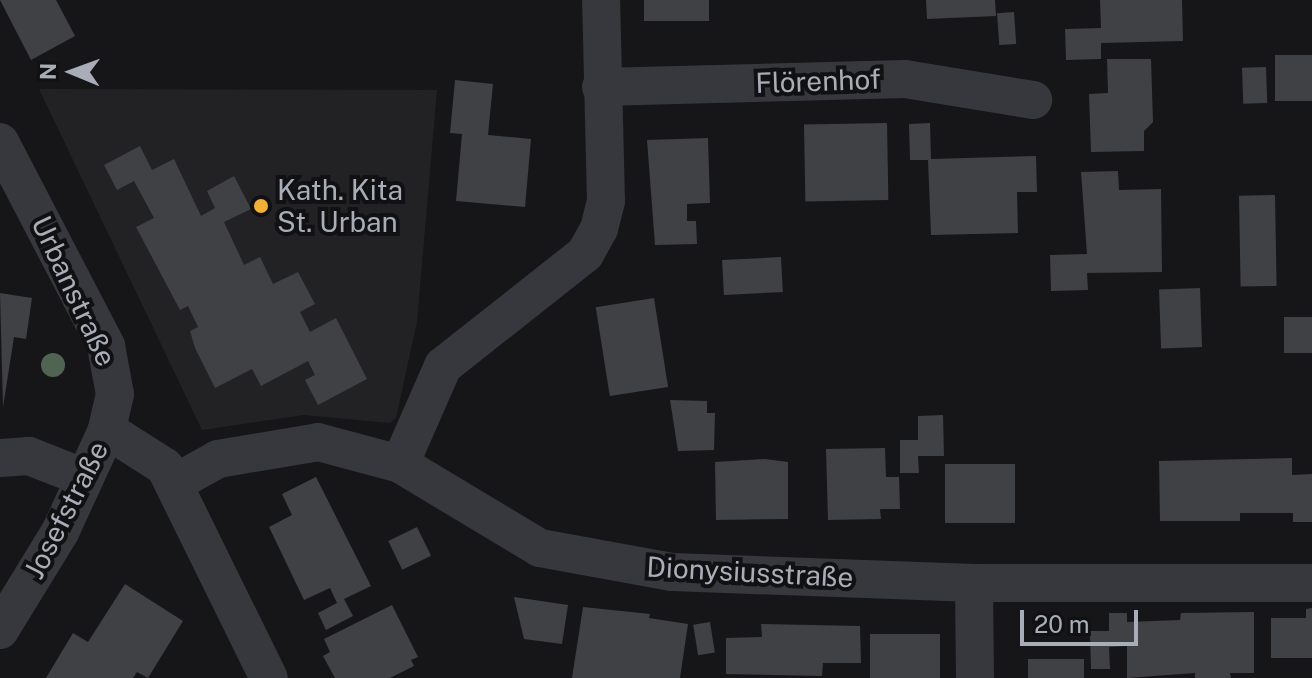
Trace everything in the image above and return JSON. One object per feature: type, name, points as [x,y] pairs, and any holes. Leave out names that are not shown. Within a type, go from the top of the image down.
[{"type":"street","points":[[400,464],[443,366],[585,254],[599,229],[606,201],[601,0]]},
{"type":"street","name":"Flörenhof","points":[[601,87],[905,79],[1033,100]]},
{"type":"street","name":"Urbanstraße","points":[[0,142],[106,346],[115,394],[107,430]]},
{"type":"street","points":[[107,430],[150,454],[175,483],[269,678]]},
{"type":"street","name":"Josefstraße","points":[[0,630],[60,532],[107,430]]},
{"type":"street","name":"Dionysiusstraße","points":[[175,483],[218,459],[318,442],[400,464],[540,548],[672,572],[974,583],[1312,583]]},
{"type":"street","points":[[0,458],[29,456],[85,478]]},
{"type":"street","points":[[974,583],[975,678]]},
{"type":"shaded area","name":"Kath. Kita St. Urban","points":[[39,89],[437,90],[417,322],[396,418],[390,423],[304,415],[202,430]]},
{"type":"building","points":[[0,0],[56,0],[75,36],[31,60]]},
{"type":"building","points":[[644,0],[709,0],[709,21],[644,21]]},
{"type":"building","points":[[926,0],[995,0],[996,16],[927,19]]},
{"type":"building","points":[[1100,0],[1182,0],[1183,41],[1101,43],[1101,59],[1066,60],[1065,29],[1101,28]]},
{"type":"building","points":[[1014,12],[1016,44],[999,45],[997,13]]},
{"type":"building","points":[[1275,55],[1312,55],[1312,101],[1275,101]]},
{"type":"building","points":[[1107,59],[1151,59],[1153,122],[1144,131],[1144,151],[1091,152],[1089,94],[1108,93]]},
{"type":"building","points":[[1266,67],[1267,103],[1243,104],[1242,68]]},
{"type":"building","points":[[455,80],[493,84],[488,135],[531,139],[525,207],[456,201],[462,134],[450,133]]},
{"type":"building","points":[[887,123],[888,200],[805,201],[804,124]]},
{"type":"building","points":[[930,123],[931,159],[1036,156],[1037,192],[1017,192],[1018,233],[931,235],[928,160],[910,160],[909,124]]},
{"type":"building","points":[[708,138],[710,203],[687,204],[687,221],[696,221],[697,244],[655,245],[647,140]]},
{"type":"building","points":[[140,146],[152,170],[174,159],[201,216],[215,208],[207,191],[234,176],[251,209],[224,222],[244,265],[260,257],[273,284],[298,272],[315,304],[300,312],[310,332],[336,318],[367,379],[318,405],[305,380],[315,375],[308,361],[261,386],[252,369],[215,388],[195,348],[190,331],[198,327],[188,306],[180,310],[136,227],[154,218],[134,181],[117,190],[104,165]]},
{"type":"building","points":[[1118,171],[1119,190],[1161,189],[1162,272],[1087,273],[1088,290],[1051,291],[1050,255],[1087,254],[1081,172]]},
{"type":"building","points":[[1275,195],[1277,286],[1241,287],[1239,196]]},
{"type":"building","points":[[781,257],[783,292],[724,295],[722,260]]},
{"type":"building","points":[[1200,288],[1202,347],[1161,348],[1159,289]]},
{"type":"building","points":[[0,293],[32,298],[26,339],[14,337],[3,407]]},
{"type":"building","points":[[654,298],[668,387],[610,396],[596,307]]},
{"type":"building","points":[[1284,317],[1312,317],[1312,353],[1284,353]]},
{"type":"building","points":[[670,400],[707,401],[707,413],[715,413],[714,450],[678,451]]},
{"type":"building","points":[[943,415],[944,456],[918,456],[919,473],[900,473],[900,440],[918,440],[918,416]]},
{"type":"building","points":[[885,448],[886,477],[899,477],[900,509],[880,509],[881,519],[828,520],[826,449]]},
{"type":"building","points":[[1292,458],[1292,475],[1312,474],[1312,522],[1293,522],[1293,513],[1240,513],[1240,521],[1160,521],[1159,461]]},
{"type":"building","points":[[765,459],[788,462],[788,519],[716,520],[715,462]]},
{"type":"building","points":[[945,464],[1015,464],[1015,523],[945,523]]},
{"type":"building","points":[[316,477],[371,586],[344,599],[353,616],[326,630],[318,613],[337,603],[330,588],[304,600],[269,527],[292,515],[282,494]]},
{"type":"building","points":[[417,527],[431,556],[402,570],[388,541]]},
{"type":"building","points":[[125,584],[183,621],[148,678],[137,672],[133,678],[46,678],[73,633],[88,642]]},
{"type":"building","points":[[514,597],[568,605],[562,644],[524,639]]},
{"type":"building","points":[[392,605],[418,657],[411,660],[414,666],[390,678],[335,678],[323,656],[330,652],[324,639]]},
{"type":"building","points":[[583,607],[650,614],[649,618],[688,624],[680,678],[572,678]]},
{"type":"building","points":[[1312,608],[1312,658],[1271,658],[1271,618],[1306,618],[1306,609]]},
{"type":"building","points":[[1254,612],[1254,673],[1230,673],[1231,678],[1195,678],[1195,673],[1127,678],[1127,646],[1109,647],[1110,669],[1091,669],[1090,631],[1109,631],[1109,613],[1127,613],[1127,622],[1180,620],[1181,613]]},
{"type":"building","points":[[710,622],[715,653],[698,655],[693,625]]},
{"type":"building","points":[[761,624],[860,626],[861,663],[823,663],[822,676],[726,674],[726,638],[762,637]]},
{"type":"building","points":[[870,634],[940,634],[940,678],[870,678]]},
{"type":"building","points":[[1028,659],[1084,659],[1084,678],[1028,678]]},
{"type":"place","name":"Kath. Kita St. Urban","points":[[261,206]]}]
